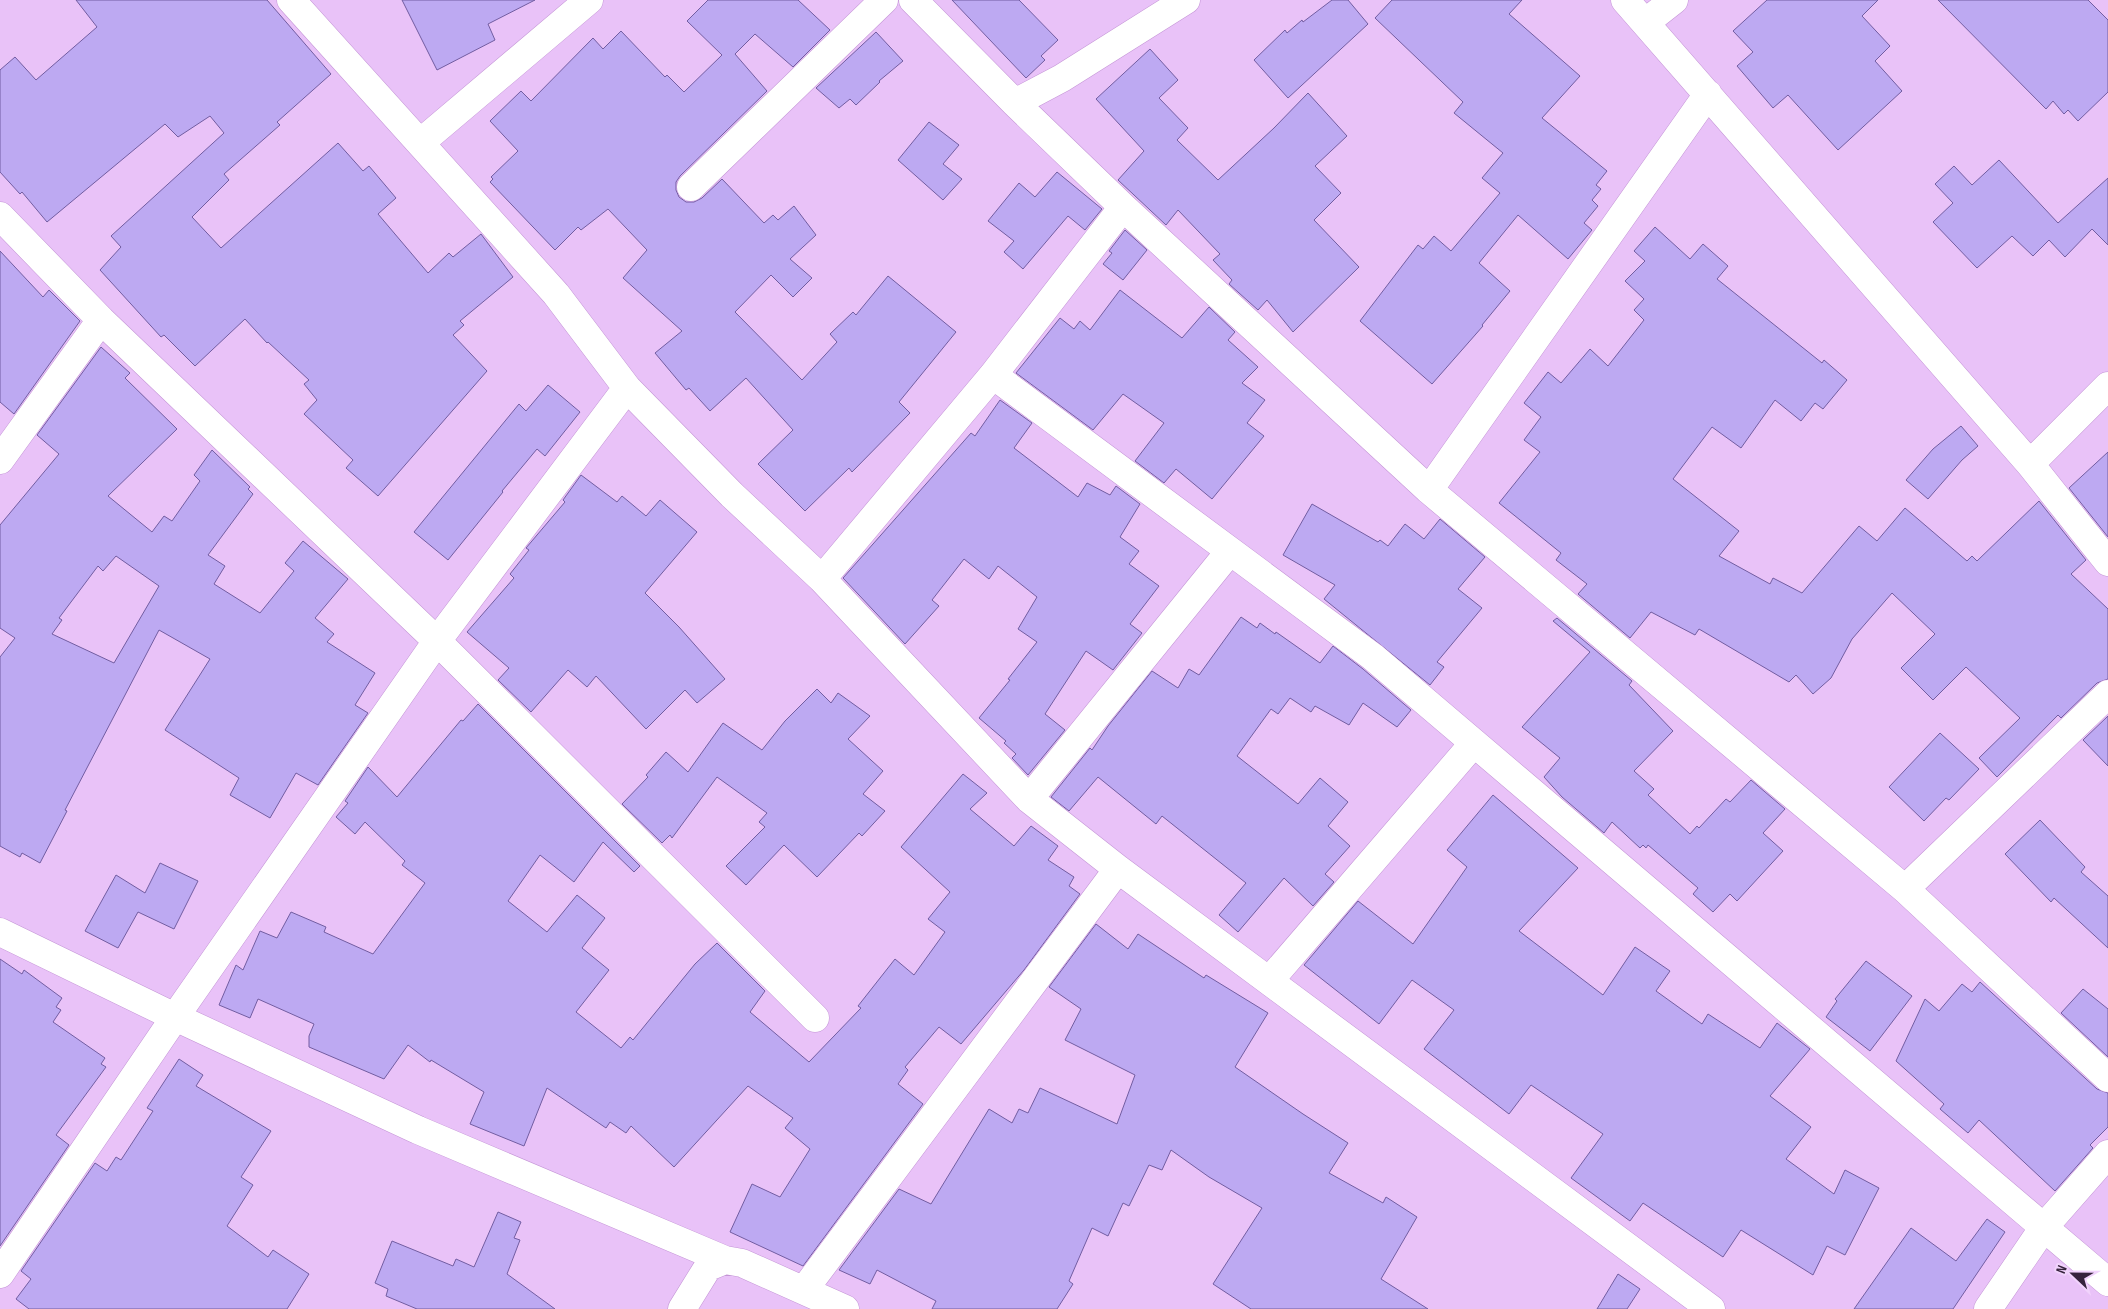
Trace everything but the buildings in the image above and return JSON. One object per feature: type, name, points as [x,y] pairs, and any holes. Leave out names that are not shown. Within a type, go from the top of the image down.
[{"type":"street","points":[[291,0],[556,294],[627,388],[732,495],[822,579],[1029,799],[1118,869],[1710,1309]]},
{"type":"street","points":[[420,143],[589,0]]},
{"type":"street","points":[[691,187],[884,0]]},
{"type":"street","points":[[913,0],[1014,103],[1123,207],[1429,490],[1905,889],[2108,1078]]},
{"type":"street","points":[[1014,103],[1062,78],[1186,0]]},
{"type":"street","points":[[1625,0],[2030,464],[2108,562]]},
{"type":"street","points":[[1646,22],[1674,0]]},
{"type":"street","points":[[1429,490],[1708,94]]},
{"type":"street","points":[[822,579],[993,375],[1123,207]]},
{"type":"street","points":[[0,216],[101,320],[436,641],[815,1018]]},
{"type":"street","points":[[0,460],[101,320]]},
{"type":"street","points":[[993,375],[1373,657],[2108,1282]]},
{"type":"street","points":[[2030,464],[2108,386]]},
{"type":"street","points":[[0,1274],[175,1017],[436,641],[627,388]]},
{"type":"street","points":[[1029,799],[1230,551]]},
{"type":"street","points":[[1905,889],[2108,694]]},
{"type":"street","points":[[1270,981],[1474,743]]},
{"type":"street","points":[[804,1290],[1118,869]]},
{"type":"street","points":[[0,932],[175,1017],[418,1130],[725,1260],[742,1264],[845,1309]]},
{"type":"street","points":[[1988,1309],[2044,1227],[2108,1154]]},
{"type":"street","points":[[682,1309],[708,1268],[725,1260]]}]
